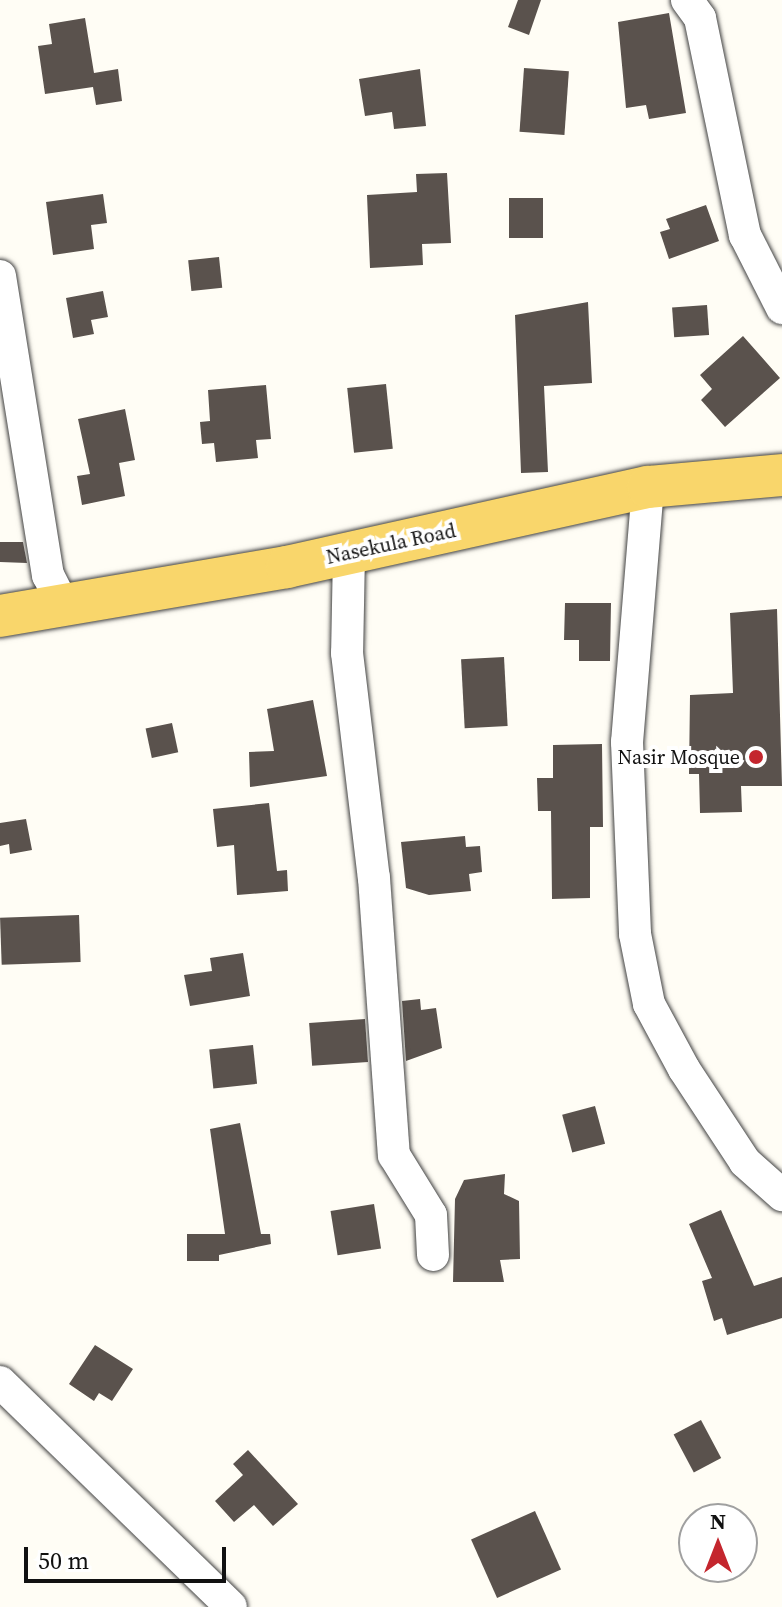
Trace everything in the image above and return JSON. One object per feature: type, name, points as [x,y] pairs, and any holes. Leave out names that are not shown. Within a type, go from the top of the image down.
[{"type":"main road","name":"Nasekula Road","points":[[0,616],[349,553],[648,487],[782,475]]},
{"type":"street","points":[[687,0],[700,18],[745,235],[782,308]]},
{"type":"street","points":[[0,276],[48,575],[63,604]]},
{"type":"street","points":[[648,487],[627,742],[635,934],[649,1004],[684,1069],[745,1162],[782,1195]]},
{"type":"street","points":[[349,553],[347,653],[374,878],[394,1155],[431,1215],[433,1255]]},
{"type":"street","points":[[0,1382],[231,1607]]},
{"type":"building","points":[[518,0],[541,0],[529,35],[508,27]]},
{"type":"building","points":[[669,13],[686,113],[649,119],[646,105],[626,108],[618,22]]},
{"type":"building","points":[[85,18],[94,73],[118,69],[122,101],[96,105],[93,87],[45,94],[38,46],[52,44],[49,24]]},
{"type":"building","points":[[524,68],[569,71],[564,135],[520,132]]},
{"type":"building","points":[[420,69],[426,126],[394,129],[392,112],[365,116],[359,79]]},
{"type":"building","points":[[447,173],[451,243],[422,244],[423,265],[370,268],[367,195],[417,192],[416,174]]},
{"type":"building","points":[[103,194],[107,223],[91,225],[94,249],[53,255],[46,202]]},
{"type":"building","points":[[509,198],[543,198],[543,238],[509,238]]},
{"type":"building","points":[[706,205],[719,241],[669,259],[660,232],[670,229],[666,219]]},
{"type":"building","points":[[219,257],[222,288],[191,291],[188,260]]},
{"type":"building","points":[[103,291],[108,317],[91,320],[94,334],[73,338],[66,298]]},
{"type":"building","points":[[588,302],[592,383],[544,386],[548,472],[521,473],[515,315]]},
{"type":"building","points":[[707,305],[709,335],[674,337],[672,307]]},
{"type":"building","points":[[743,336],[780,378],[725,427],[701,400],[712,389],[700,375]]},
{"type":"building","points":[[386,384],[393,449],[354,453],[347,388]]},
{"type":"building","points":[[266,385],[271,439],[256,440],[258,458],[216,462],[214,443],[202,444],[200,422],[210,421],[208,390]]},
{"type":"building","points":[[125,409],[135,460],[119,463],[125,496],[82,505],[77,476],[90,474],[78,419]]},
{"type":"building","points":[[0,542],[23,542],[27,563],[0,562]]},
{"type":"building","points":[[565,603],[611,603],[610,661],[579,661],[579,640],[564,640]]},
{"type":"building","points":[[777,609],[782,786],[741,786],[742,812],[700,813],[699,774],[689,774],[690,695],[733,693],[730,613]]},
{"type":"building","points":[[504,657],[508,726],[465,728],[461,659]]},
{"type":"building","points":[[313,700],[327,776],[250,787],[249,752],[274,751],[267,709]]},
{"type":"building","points":[[172,723],[178,752],[152,758],[146,729]]},
{"type":"building","points":[[602,744],[603,827],[590,827],[590,898],[552,899],[551,811],[538,811],[537,778],[553,778],[553,745]]},
{"type":"building","points":[[269,803],[277,871],[287,870],[288,891],[237,895],[234,845],[217,847],[213,809]]},
{"type":"building","points":[[26,819],[32,850],[10,854],[9,844],[0,846],[0,823]]},
{"type":"building","points":[[465,836],[466,847],[480,846],[482,872],[469,874],[471,891],[429,895],[406,888],[401,842]]},
{"type":"building","points":[[79,915],[81,962],[2,965],[0,918]]},
{"type":"building","points":[[243,953],[250,996],[190,1006],[184,975],[212,971],[210,958]]},
{"type":"building","points":[[420,999],[421,1010],[436,1008],[442,1048],[406,1061],[402,1001]]},
{"type":"building","points":[[365,1019],[368,1062],[312,1066],[309,1023]]},
{"type":"building","points":[[253,1045],[257,1084],[213,1088],[209,1050]]},
{"type":"building","points":[[595,1106],[605,1144],[572,1152],[562,1115]]},
{"type":"building","points":[[240,1123],[261,1234],[270,1234],[271,1244],[219,1255],[219,1261],[187,1261],[187,1234],[225,1234],[210,1129]]},
{"type":"building","points":[[505,1174],[504,1194],[519,1201],[520,1259],[500,1260],[504,1282],[453,1282],[455,1199],[464,1180]]},
{"type":"building","points":[[374,1204],[381,1248],[338,1255],[331,1211]]},
{"type":"building","points":[[721,1210],[754,1286],[782,1277],[782,1318],[727,1335],[722,1318],[714,1321],[702,1281],[712,1278],[689,1224]]},
{"type":"building","points":[[95,1345],[133,1369],[112,1401],[99,1393],[94,1401],[69,1384]]},
{"type":"building","points":[[701,1420],[721,1458],[694,1473],[674,1435]]},
{"type":"building","points":[[248,1450],[298,1504],[273,1526],[254,1505],[234,1522],[215,1501],[243,1475],[233,1464]]},
{"type":"building","points":[[535,1511],[561,1569],[497,1598],[471,1539]]},
{"type":"place","name":"Nasir Mosque","points":[[756,757]]}]
